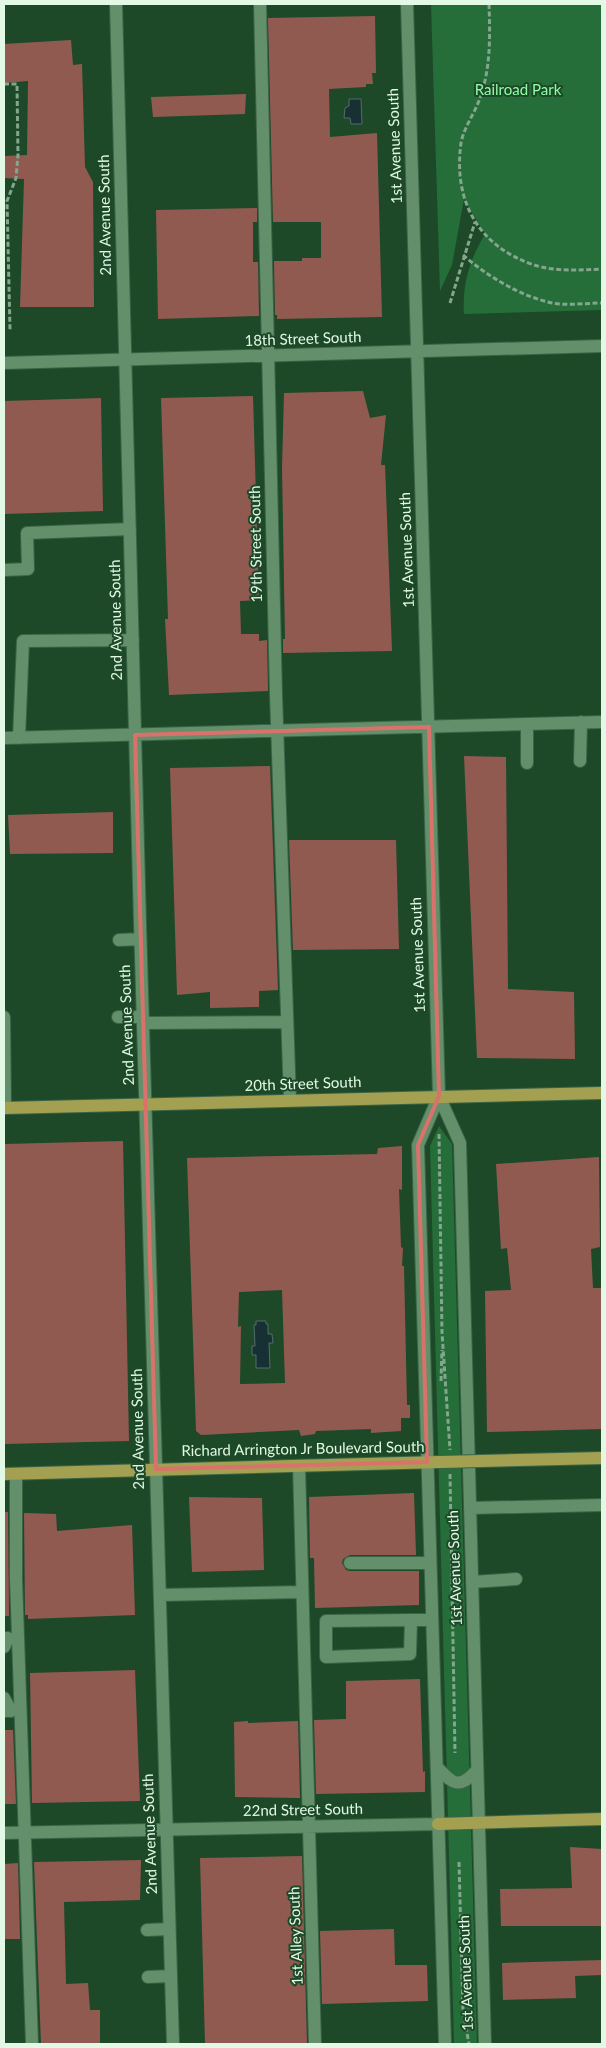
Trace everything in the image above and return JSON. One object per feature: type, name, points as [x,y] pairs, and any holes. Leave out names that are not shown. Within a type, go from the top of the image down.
[{"type":"main road","name":"20th Street South","points":[[4,1108],[602,1093]]},
{"type":"main road","name":"Richard Arrington Jr Boulevard South","points":[[10,1474],[602,1458]]},
{"type":"main road","name":"22nd Street South","points":[[438,1824],[602,1819]]},
{"type":"street","name":"2nd Avenue South","points":[[116,4],[140,939],[172,2044]]},
{"type":"street","name":"19th Street South","points":[[260,4],[277,731],[290,1100]]},
{"type":"street","name":"1st Avenue South","points":[[407,4],[439,1096],[460,1143],[479,1822],[480,1936],[485,2044]]},
{"type":"street","name":"18th Street South","points":[[4,363],[602,346]]},
{"type":"street","points":[[4,570],[28,569],[28,533],[130,529]]},
{"type":"street","points":[[19,738],[23,640],[133,640]]},
{"type":"street","points":[[580,761],[581,722]]},
{"type":"street","points":[[4,738],[602,722]]},
{"type":"street","points":[[527,724],[527,763]]},
{"type":"street","points":[[119,940],[140,939]]},
{"type":"street","points":[[4,1017],[4,1108]]},
{"type":"street","points":[[118,1017],[143,1020],[287,1022]]},
{"type":"street","name":"1st Avenue South","points":[[439,1096],[418,1145],[442,1461],[430,1563],[445,2044]]},
{"type":"street","name":"1st Alley South","points":[[299,1466],[315,2044]]},
{"type":"street","points":[[10,1474],[17,1589],[32,2044]]},
{"type":"street","points":[[470,1508],[602,1505]]},
{"type":"street","points":[[350,1563],[430,1563]]},
{"type":"street","points":[[472,1582],[516,1579]]},
{"type":"street","points":[[160,1595],[302,1592]]},
{"type":"street","points":[[411,1620],[410,1654],[326,1657],[326,1621],[411,1620],[432,1620]]},
{"type":"street","points":[[4,1638],[8,1638],[4,1647]]},
{"type":"street","points":[[4,1698],[11,1711],[4,1711]]},
{"type":"street","points":[[437,1766],[450,1781],[459,1784],[468,1781],[477,1770]]},
{"type":"street","name":"22nd Street South","points":[[4,1833],[438,1824]]},
{"type":"street","points":[[147,1930],[169,1929]]},
{"type":"street","points":[[148,1977],[170,1976]]},
{"type":"path","points":[[489,4],[490,47],[486,74],[480,98],[462,140],[460,177],[464,198],[475,222],[503,251],[535,265],[576,270],[602,269]]},
{"type":"path","points":[[4,84],[17,84],[18,155],[16,178],[7,201],[10,330]]},
{"type":"path","points":[[450,303],[463,255],[475,222]]},
{"type":"path","points":[[463,255],[504,283],[527,295],[553,303],[602,303]]},
{"type":"path","points":[[439,1126],[442,1332],[450,1425],[442,1461],[456,1753]]},
{"type":"path","points":[[459,1862],[463,2011],[469,2044]]},
{"type":"highlighted area","points":[[429,727],[439,1096],[418,1145],[427,1462],[156,1469],[135,735]]},
{"type":"green space","name":"Railroad Park","points":[[431,4],[602,4],[602,310],[464,314],[464,292],[468,272],[485,234],[464,199],[452,265],[440,291]]},
{"type":"green space","points":[[439,1126],[452,1144],[477,2044],[454,2044],[430,1146]]},
{"type":"water","points":[[349,99],[361,99],[362,124],[351,124],[350,118],[344,118],[345,108],[349,106]]},
{"type":"water","points":[[256,1321],[266,1321],[266,1324],[268,1324],[268,1334],[272,1334],[273,1343],[269,1343],[270,1368],[256,1368],[256,1355],[252,1355],[252,1346],[255,1346],[254,1325],[256,1325]]},
{"type":"building","points":[[375,16],[376,73],[372,73],[373,84],[366,84],[366,87],[329,89],[330,137],[377,133],[382,317],[277,319],[277,315],[275,315],[274,261],[302,261],[302,258],[321,258],[321,222],[273,222],[268,18]]},
{"type":"building","points":[[71,40],[73,65],[82,64],[85,167],[93,182],[94,307],[20,307],[24,179],[4,178],[4,156],[27,155],[28,81],[4,83],[4,44]]},
{"type":"building","points":[[246,94],[245,114],[153,117],[151,97]]},
{"type":"building","points":[[257,208],[257,222],[253,222],[253,262],[258,262],[259,316],[158,319],[156,210]]},
{"type":"building","points":[[363,391],[370,418],[386,415],[381,465],[385,465],[392,651],[283,653],[283,639],[285,639],[282,467],[284,393]]},
{"type":"building","points":[[253,396],[259,600],[240,601],[241,634],[259,634],[259,641],[267,640],[268,691],[169,695],[165,619],[168,619],[161,398]]},
{"type":"building","points":[[101,398],[103,511],[4,514],[4,401]]},
{"type":"building","points":[[464,756],[506,757],[508,989],[574,992],[575,1059],[477,1058]]},
{"type":"building","points":[[270,766],[278,990],[259,991],[259,1007],[210,1008],[210,992],[177,995],[170,768]]},
{"type":"building","points":[[113,812],[113,853],[10,854],[8,815]]},
{"type":"building","points":[[289,840],[396,840],[399,949],[293,950]]},
{"type":"building","points":[[123,1141],[129,1441],[4,1444],[4,1144]]},
{"type":"building","points":[[402,1146],[402,1190],[399,1189],[401,1247],[403,1248],[402,1266],[404,1266],[407,1405],[410,1405],[410,1418],[401,1418],[401,1431],[371,1433],[371,1429],[316,1431],[315,1434],[301,1436],[299,1430],[201,1435],[196,1431],[187,1158],[377,1154],[378,1148]],"holes":[[[282,1290],[285,1383],[240,1384],[241,1326],[238,1327],[239,1292]]]},
{"type":"building","points":[[599,1157],[600,1247],[591,1249],[593,1288],[602,1288],[602,1429],[487,1432],[485,1291],[511,1290],[507,1248],[501,1249],[496,1164]]},
{"type":"building","points":[[414,1493],[416,1555],[350,1555],[343,1559],[342,1563],[346,1570],[350,1571],[419,1571],[419,1605],[315,1608],[314,1558],[310,1558],[309,1497]]},
{"type":"building","points":[[189,1497],[262,1498],[264,1570],[192,1572]]},
{"type":"building","points":[[4,1512],[8,1512],[9,1616],[4,1616]]},
{"type":"building","points":[[24,1513],[56,1514],[57,1531],[132,1525],[135,1615],[28,1619],[28,1615],[25,1615]]},
{"type":"building","points":[[135,1670],[140,1801],[32,1803],[30,1673]]},
{"type":"building","points":[[420,1679],[425,1792],[316,1794],[314,1720],[346,1719],[346,1681]]},
{"type":"building","points":[[248,1721],[248,1723],[298,1721],[300,1798],[235,1797],[234,1722]]},
{"type":"building","points":[[4,1730],[13,1730],[16,1804],[4,1804]]},
{"type":"building","points":[[570,1847],[602,1849],[602,1926],[501,1926],[500,1889],[572,1888]]},
{"type":"building","points":[[302,1856],[307,2044],[205,2044],[200,1858]]},
{"type":"building","points":[[141,1860],[140,1900],[64,1902],[66,1984],[88,1983],[90,2010],[100,2010],[100,2044],[41,2044],[34,1862]]},
{"type":"building","points":[[18,1863],[20,1939],[4,1939],[4,1864]]},
{"type":"building","points":[[394,1929],[395,1965],[427,1965],[428,2001],[322,2004],[320,1931]]},
{"type":"building","points":[[602,1960],[602,1975],[575,1976],[576,1998],[503,2000],[502,1963]]}]
